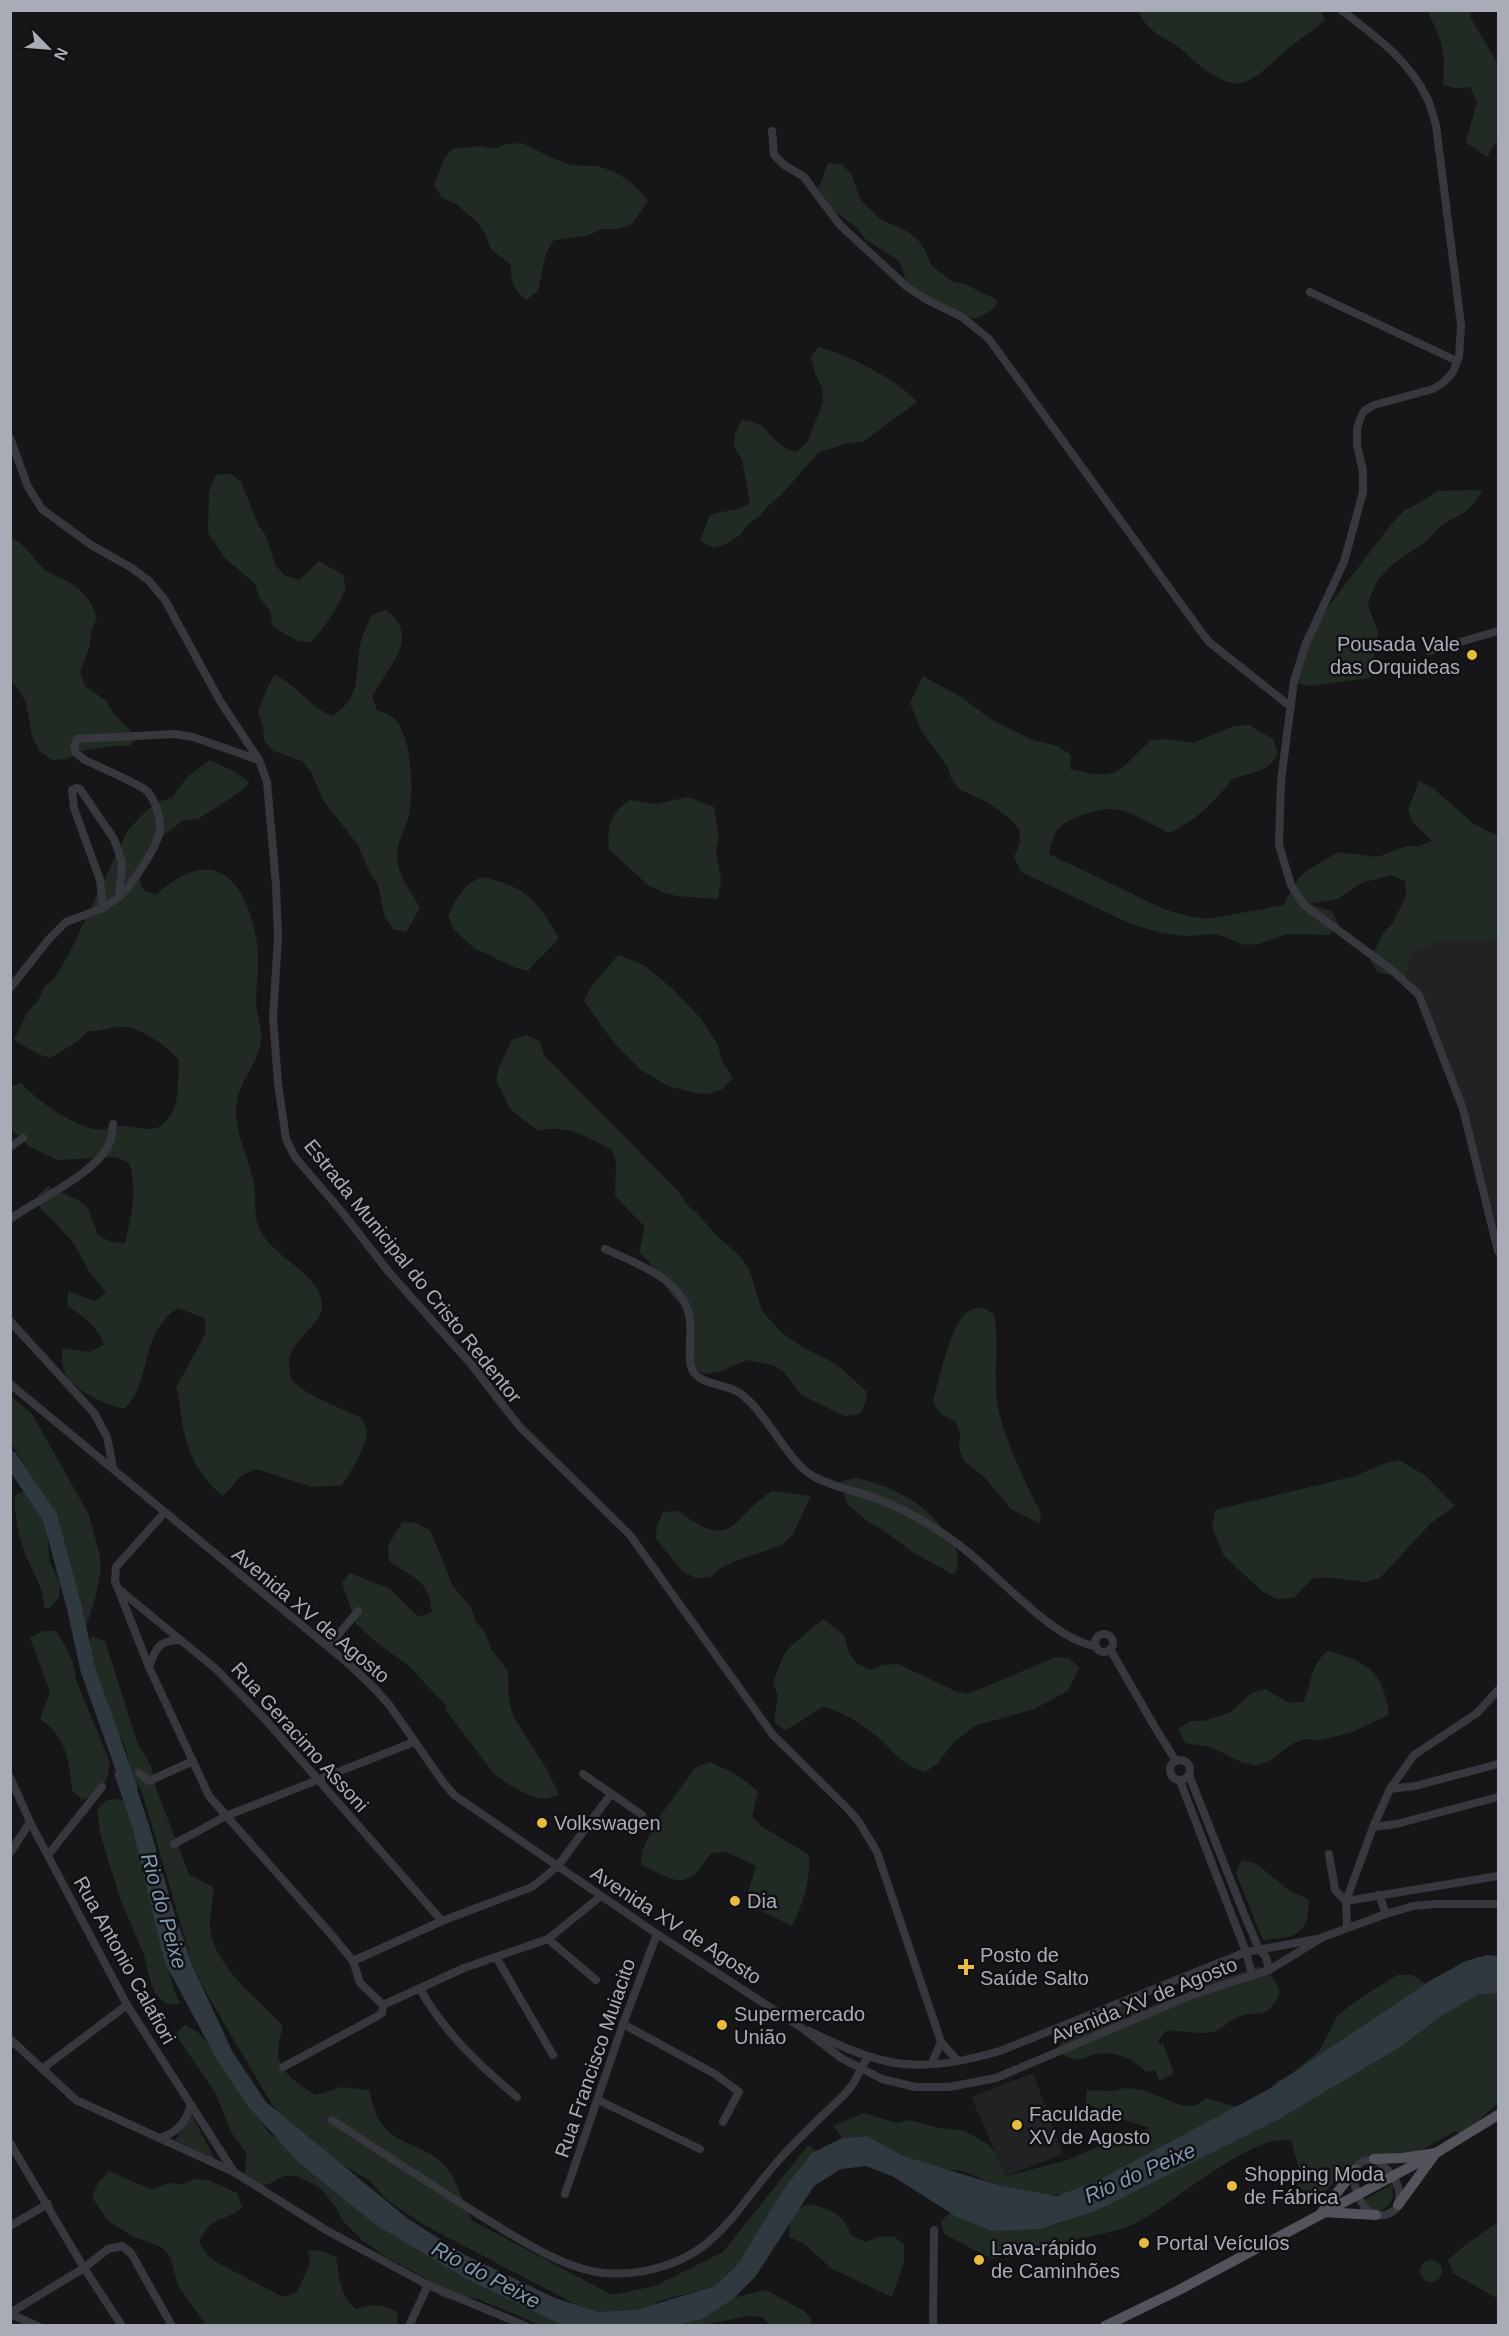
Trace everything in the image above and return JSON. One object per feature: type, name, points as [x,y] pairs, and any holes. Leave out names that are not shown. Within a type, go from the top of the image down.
[{"type":"main road","points":[[1105,2325],[1179,2290],[1436,2153],[1498,2115]]},
{"type":"main road","points":[[1374,2159],[1436,2153]]},
{"type":"main road","points":[[1398,2205],[1436,2153]]},
{"type":"main road","points":[[1322,2212],[1355,2170]]},
{"type":"main road","points":[[1322,2212],[1376,2215]]},
{"type":"street","points":[[1341,10],[1380,40],[1407,67],[1427,98],[1436,125],[1461,326],[1457,361],[1453,372],[1444,382],[1434,390],[1374,405],[1364,411],[1358,429],[1363,492],[1344,562],[1306,643],[1294,681],[1281,781],[1279,845],[1291,885],[1304,905],[1314,915],[1346,935],[1392,970],[1419,995],[1463,1108],[1498,1251]]},
{"type":"street","points":[[772,131],[774,155],[784,165],[804,177],[840,225],[907,287],[927,300],[962,316],[989,339],[1209,642],[1291,707]]},
{"type":"street","points":[[1310,292],[1457,361]]},
{"type":"street","name":"Estrada Municipal do Cristo Redentor","points":[[10,438],[28,488],[42,509],[91,545],[132,568],[149,581],[165,600],[220,701],[259,760],[267,782],[276,885],[278,937],[273,1018],[278,1083],[286,1139],[295,1157],[342,1212],[387,1271],[471,1364],[519,1426],[630,1535],[773,1735],[859,1822],[877,1852],[941,2042],[957,2060]]},
{"type":"street","points":[[1429,651],[1498,631]]},
{"type":"street","points":[[10,988],[49,939],[66,922],[103,908],[127,889],[154,846],[160,831],[159,818],[153,800],[145,790],[85,760],[76,753],[74,746],[77,740],[174,734],[193,737],[213,746],[259,760]]},
{"type":"street","points":[[103,908],[100,880],[74,808],[71,794],[76,788],[84,794],[114,839],[122,864],[119,897]]},
{"type":"street","points":[[10,1219],[89,1169],[105,1153],[111,1141],[113,1124]]},
{"type":"street","points":[[10,1147],[23,1138]]},
{"type":"street","points":[[605,1249],[661,1277],[672,1286],[682,1298],[690,1321],[692,1370],[703,1379],[740,1394],[766,1421],[802,1468],[820,1479],[896,1506],[963,1548],[1059,1631],[1077,1642],[1096,1646],[1104,1652],[1110,1649]]},
{"type":"street","points":[[10,1321],[94,1413],[107,1437],[113,1468]]},
{"type":"street","name":"Avenida XV de Agosto","points":[[10,1384],[328,1647],[376,1690],[454,1795],[657,1934],[802,2028],[827,2049],[860,2069],[890,2081],[915,2087],[949,2087],[981,2082],[1192,1995],[1269,1970],[1323,1937],[1386,1914],[1413,1906],[1463,1903],[1498,1905]]},
{"type":"street","points":[[164,1513],[116,1567],[115,1581],[149,1667],[209,1796],[353,1961],[360,1983],[383,2005]]},
{"type":"street","name":"Rua Geracimo Assoni","points":[[120,1590],[216,1669],[264,1718],[442,1921]]},
{"type":"street","points":[[328,1647],[358,1611]]},
{"type":"street","points":[[1096,1646],[1098,1636],[1108,1635],[1112,1640],[1110,1649],[1176,1761]]},
{"type":"street","points":[[149,1667],[159,1646],[165,1641],[179,1640]]},
{"type":"street","points":[[1347,1928],[1346,1901],[1373,1827],[1390,1789],[1414,1755],[1477,1713],[1498,1690]]},
{"type":"street","points":[[174,1844],[226,1816],[414,1742]]},
{"type":"street","points":[[1180,1781],[1189,1775],[1191,1769],[1183,1760],[1176,1761],[1170,1773],[1173,1778],[1180,1781],[1246,1952],[1252,1975]]},
{"type":"street","points":[[139,1773],[149,1781],[193,1761]]},
{"type":"street","points":[[1390,1789],[1415,1786],[1498,1764]]},
{"type":"street","points":[[583,1774],[642,1815]]},
{"type":"street","points":[[1189,1775],[1244,1914],[1259,1949],[1266,1957],[1269,1970]]},
{"type":"street","name":"Rua Antonio Calafiori","points":[[10,1777],[30,1822],[127,2005],[234,2172]]},
{"type":"street","points":[[48,1855],[102,1787]]},
{"type":"street","points":[[353,1961],[442,1921],[532,1887],[557,1867],[611,1794]]},
{"type":"street","points":[[1373,1827],[1396,1824],[1498,1797]]},
{"type":"street","points":[[10,1854],[30,1822]]},
{"type":"street","points":[[1329,1854],[1335,1890],[1346,1901]]},
{"type":"street","points":[[1346,1901],[1498,1876]]},
{"type":"street","points":[[1379,1895],[1386,1914]]},
{"type":"street","points":[[383,2005],[465,1968],[548,1939],[602,1896]]},
{"type":"street","name":"Rua Francisco Muiacito","points":[[565,2194],[623,2024],[657,1934]]},
{"type":"street","points":[[802,2028],[868,2056],[898,2063],[957,2060],[1000,2051],[1246,1952],[1323,1937]]},
{"type":"street","points":[[548,1939],[596,1980]]},
{"type":"street","points":[[496,1957],[553,2055]]},
{"type":"street","points":[[420,1989],[432,2011],[460,2044],[481,2066],[517,2097]]},
{"type":"street","points":[[42,2069],[127,2005]]},
{"type":"street","points":[[283,2067],[382,2013],[383,2005]]},
{"type":"street","points":[[623,2024],[715,2074],[740,2092],[723,2122]]},
{"type":"street","points":[[10,2039],[76,2100],[234,2172],[326,2230],[428,2285],[526,2325]]},
{"type":"street","points":[[932,2063],[941,2042]]},
{"type":"street","points":[[332,2120],[514,2236],[562,2261],[602,2273],[626,2273],[651,2270],[681,2259],[716,2235],[780,2160],[844,2095],[868,2056]]},
{"type":"street","points":[[598,2100],[700,2149]]},
{"type":"street","points":[[162,2138],[181,2127],[191,2105]]},
{"type":"street","points":[[10,2144],[48,2204],[84,2268],[122,2325]]},
{"type":"street","points":[[1374,2159],[1393,2175],[1399,2194],[1398,2205],[1387,2215],[1376,2215],[1366,2209],[1356,2195],[1355,2170],[1363,2161],[1374,2159]]},
{"type":"street","points":[[10,2226],[48,2204]]},
{"type":"street","points":[[933,2325],[934,2230]]},
{"type":"street","points":[[10,2314],[116,2246],[126,2248],[172,2325]]},
{"type":"street","points":[[409,2325],[428,2285]]},
{"type":"street","points":[[10,2314],[38,2325]]},
{"type":"shaded area","points":[[1138,11],[1321,11],[1325,20],[1321,24],[1257,75],[1245,82],[1237,83],[1220,79],[1202,68],[1175,45],[1152,30]]},
{"type":"shaded area","points":[[1428,11],[1471,11],[1470,17],[1498,64],[1498,139],[1487,157],[1466,142],[1477,102],[1470,87],[1455,88],[1443,85],[1444,58],[1441,42]]},
{"type":"shaded area","points":[[522,143],[569,164],[602,167],[617,173],[631,183],[648,201],[632,224],[619,229],[602,229],[587,236],[554,240],[546,253],[538,291],[526,300],[518,293],[514,285],[511,265],[491,249],[478,223],[456,204],[442,198],[434,185],[444,159],[452,149],[481,146],[494,149],[507,144]]},
{"type":"shaded area","points":[[828,163],[842,164],[851,174],[861,201],[880,219],[908,232],[918,240],[931,265],[951,281],[964,284],[998,301],[991,311],[973,319],[909,289],[899,261],[865,239],[856,227],[836,212],[818,189]]},
{"type":"shaded area","points":[[819,347],[871,369],[897,385],[917,402],[863,442],[849,443],[819,452],[760,516],[728,543],[714,548],[700,541],[710,515],[740,508],[750,503],[742,460],[734,447],[735,434],[742,420],[759,425],[779,444],[796,452],[807,443],[823,402],[822,388],[811,357]]},
{"type":"shaded area","points":[[231,474],[241,482],[258,524],[266,536],[275,565],[284,575],[299,580],[319,561],[343,575],[345,587],[340,602],[311,642],[298,641],[273,627],[270,611],[259,597],[255,584],[225,558],[208,533],[209,492],[216,475]]},
{"type":"shaded area","points":[[1482,490],[1470,508],[1440,527],[1427,540],[1397,561],[1377,582],[1368,605],[1378,632],[1370,678],[1310,686],[1297,683],[1312,628],[1389,527],[1405,510],[1437,491]]},
{"type":"shaded area","points":[[10,537],[25,548],[44,569],[79,590],[91,604],[97,618],[80,672],[85,686],[106,701],[114,714],[137,738],[129,746],[81,751],[67,759],[52,760],[39,751],[32,736],[26,702],[11,679]]},
{"type":"shaded area","points":[[386,610],[397,621],[402,642],[372,697],[377,710],[394,718],[400,726],[408,751],[411,805],[397,855],[399,870],[420,908],[406,932],[393,929],[385,917],[378,885],[358,845],[323,800],[311,772],[302,761],[273,751],[264,740],[263,726],[258,712],[275,675],[324,712],[332,716],[341,709],[348,702],[355,686],[360,646],[372,615]]},
{"type":"shaded area","points":[[923,676],[961,697],[992,720],[1033,740],[1058,746],[1071,755],[1070,769],[1087,773],[1109,774],[1117,771],[1151,740],[1166,739],[1192,743],[1234,726],[1249,725],[1273,739],[1278,753],[1269,765],[1264,769],[1232,779],[1204,810],[1169,833],[1134,815],[1112,809],[1076,817],[1063,824],[1055,834],[1049,854],[1166,910],[1188,916],[1207,919],[1284,905],[1295,883],[1307,870],[1337,852],[1377,857],[1404,847],[1419,846],[1432,841],[1413,823],[1408,810],[1419,781],[1433,788],[1474,824],[1498,836],[1498,940],[1441,941],[1410,954],[1407,977],[1378,973],[1370,960],[1383,933],[1393,923],[1406,896],[1405,881],[1391,875],[1362,883],[1337,899],[1309,904],[1332,911],[1339,926],[1329,935],[1287,934],[1259,944],[1245,945],[1216,934],[1184,936],[1158,932],[1131,924],[1021,872],[1014,857],[1020,843],[1019,829],[989,803],[961,790],[952,780],[947,766],[922,732],[910,703]]},
{"type":"shaded area","points":[[210,760],[237,773],[249,782],[243,790],[214,809],[198,819],[184,820],[158,839],[139,878],[144,891],[156,895],[178,878],[197,871],[214,871],[228,878],[239,890],[248,908],[258,952],[256,1002],[261,1042],[239,1092],[236,1119],[253,1179],[258,1225],[272,1246],[312,1282],[319,1292],[322,1304],[321,1313],[295,1346],[291,1355],[289,1366],[292,1379],[303,1390],[362,1418],[367,1432],[361,1452],[342,1485],[312,1487],[256,1469],[241,1476],[223,1496],[215,1489],[195,1463],[191,1453],[184,1433],[176,1388],[206,1332],[204,1318],[178,1308],[156,1331],[139,1385],[133,1398],[124,1409],[90,1396],[71,1381],[62,1361],[63,1348],[89,1352],[104,1345],[93,1327],[67,1305],[68,1291],[94,1301],[106,1293],[89,1271],[74,1244],[52,1219],[41,1211],[38,1195],[48,1186],[78,1200],[88,1208],[98,1235],[111,1242],[125,1243],[133,1203],[132,1173],[129,1163],[116,1157],[58,1160],[30,1147],[11,1129],[11,1087],[21,1083],[55,1111],[75,1123],[94,1129],[122,1126],[153,1129],[162,1125],[173,1111],[176,1103],[179,1060],[159,1042],[143,1033],[125,1027],[88,1031],[77,1042],[50,1058],[14,1040],[27,1013],[38,1001],[44,987],[55,978],[69,954],[128,830],[158,802],[172,798],[187,777]]},
{"type":"shaded area","points":[[688,797],[714,807],[719,837],[716,850],[721,880],[718,899],[664,893],[648,885],[609,849],[611,821],[618,810],[630,800],[656,804]]},
{"type":"shaded area","points":[[483,877],[510,886],[529,897],[544,914],[559,938],[528,971],[516,968],[474,948],[453,929],[448,916],[454,903],[470,883]]},
{"type":"shaded area","points":[[1498,940],[1498,1219],[1495,1220],[1467,1111],[1424,997],[1407,977],[1410,954],[1441,941]]},
{"type":"shaded area","points":[[618,955],[644,965],[674,990],[702,1020],[718,1045],[722,1061],[733,1078],[722,1089],[709,1094],[668,1086],[641,1070],[611,1039],[584,1001],[591,987]]},
{"type":"shaded area","points":[[526,1035],[540,1041],[544,1055],[679,1192],[687,1205],[717,1236],[739,1255],[749,1269],[762,1311],[781,1332],[802,1347],[842,1369],[867,1392],[860,1414],[845,1416],[801,1395],[784,1372],[773,1365],[747,1360],[719,1372],[704,1374],[691,1367],[685,1308],[639,1252],[645,1227],[615,1196],[616,1162],[611,1149],[576,1132],[558,1129],[538,1131],[510,1109],[496,1080],[499,1067],[512,1040]]},
{"type":"shaded area","points":[[982,1307],[994,1315],[997,1338],[996,1395],[1001,1420],[1016,1461],[1041,1513],[1039,1523],[1011,1509],[984,1477],[964,1461],[959,1448],[960,1434],[955,1421],[941,1414],[933,1402],[946,1354],[956,1328],[968,1311]]},
{"type":"shaded area","points":[[11,1397],[32,1414],[89,1515],[100,1557],[101,1571],[87,1624],[75,1619],[53,1511],[11,1443]]},
{"type":"shaded area","points":[[1399,1460],[1426,1476],[1455,1506],[1431,1523],[1380,1578],[1366,1582],[1326,1577],[1312,1579],[1294,1598],[1277,1599],[1263,1592],[1224,1556],[1212,1528],[1215,1510],[1355,1476]]},
{"type":"shaded area","points":[[857,1478],[894,1490],[915,1502],[934,1519],[954,1545],[958,1556],[954,1575],[914,1553],[847,1504],[841,1481]]},
{"type":"shaded area","points":[[27,1489],[39,1495],[47,1520],[49,1560],[60,1584],[59,1597],[50,1608],[44,1608],[42,1592],[24,1551],[17,1523],[15,1495]]},
{"type":"shaded area","points":[[772,1491],[811,1496],[793,1534],[782,1545],[736,1561],[721,1568],[711,1577],[696,1578],[683,1572],[656,1539],[657,1526],[663,1512],[678,1511],[711,1530],[721,1531],[738,1521]]},
{"type":"shaded area","points":[[402,1522],[416,1523],[430,1530],[453,1586],[471,1608],[476,1622],[485,1632],[491,1649],[508,1671],[509,1700],[513,1716],[546,1768],[559,1795],[548,1799],[531,1796],[495,1775],[445,1709],[446,1706],[409,1666],[356,1624],[342,1583],[350,1573],[390,1589],[419,1617],[432,1612],[424,1586],[389,1561],[388,1546]]},
{"type":"shaded area","points":[[823,1619],[844,1635],[848,1651],[856,1663],[870,1670],[883,1665],[898,1664],[955,1691],[968,1694],[1056,1657],[1069,1658],[1079,1668],[1068,1691],[1034,1709],[975,1726],[953,1743],[937,1764],[925,1772],[905,1762],[860,1724],[831,1709],[823,1707],[784,1730],[774,1722],[778,1696],[773,1683],[783,1656],[791,1646]]},
{"type":"shaded area","points":[[43,1631],[56,1631],[67,1649],[76,1680],[109,1760],[108,1774],[104,1784],[83,1800],[72,1791],[68,1760],[61,1742],[56,1733],[40,1719],[50,1692],[30,1638]]},
{"type":"shaded area","points":[[92,1636],[105,1641],[137,1742],[151,1766],[157,1791],[189,1874],[214,1888],[210,1925],[219,1954],[238,1981],[283,2026],[278,2054],[283,2068],[292,2079],[316,2095],[342,2087],[369,2090],[377,2115],[385,2128],[391,2134],[437,2158],[448,2170],[473,2221],[612,2295],[655,2286],[723,2252],[808,2145],[819,2153],[785,2188],[738,2264],[715,2286],[656,2302],[652,2310],[600,2317],[424,2225],[387,2200],[369,2180],[334,2160],[280,2115],[207,1994],[193,1966],[141,1789],[133,1778],[126,1750],[98,1688],[90,1677],[86,1650]]},
{"type":"shaded area","points":[[1327,1651],[1353,1659],[1372,1671],[1383,1689],[1389,1715],[1350,1733],[1319,1740],[1305,1739],[1292,1744],[1269,1761],[1256,1766],[1241,1762],[1211,1747],[1185,1743],[1178,1729],[1190,1721],[1204,1721],[1231,1712],[1251,1693],[1265,1689],[1289,1703],[1303,1702],[1314,1669]]},
{"type":"shaded area","points":[[710,1762],[737,1775],[758,1791],[752,1816],[761,1826],[809,1855],[809,1874],[805,1892],[792,1926],[753,1907],[748,1893],[756,1866],[726,1852],[711,1853],[696,1874],[681,1881],[641,1865],[642,1851],[655,1823],[696,1767]]},
{"type":"shaded area","points":[[120,1799],[132,1807],[173,1988],[180,2004],[167,2004],[156,1995],[144,1955],[120,1898],[100,1833],[97,1809],[107,1800]]},
{"type":"shaded area","points":[[1242,1860],[1257,1864],[1287,1889],[1309,1900],[1306,1921],[1298,1933],[1283,1938],[1263,1940],[1236,1873]]},
{"type":"shaded area","points":[[1259,1966],[1267,1971],[1277,1985],[1280,1993],[1275,2003],[1266,2012],[1244,2015],[1212,2032],[1166,2031],[1158,2042],[1160,2045],[1163,2043],[1174,2074],[1159,2081],[1155,2070],[1146,2072],[1129,2059],[1116,2055],[1102,2053],[1078,2059],[1055,2051],[1063,2041],[1076,2036],[1123,2002],[1150,2007],[1164,2000],[1192,1993],[1217,1977],[1232,1976]]},
{"type":"shaded area","points":[[1397,1975],[1412,1975],[1426,1984],[1498,1977],[1498,2103],[1463,2135],[1455,2131],[1415,2154],[1354,2165],[1321,2196],[1310,2196],[1297,2186],[1301,2176],[1291,2141],[1277,2140],[1258,2146],[1238,2157],[1133,2224],[1110,2232],[992,2259],[944,2234],[941,2221],[952,2211],[1007,2221],[1058,2224],[1086,2212],[1072,2194],[1043,2195],[1000,2187],[963,2171],[922,2167],[864,2136],[842,2138],[833,2126],[864,2113],[897,2123],[910,2120],[938,2128],[965,2131],[989,2145],[995,2152],[1006,2176],[1068,2160],[1108,2142],[1123,2139],[1150,2128],[1110,2116],[1086,2103],[1087,2090],[1112,2091],[1125,2088],[1143,2090],[1181,2105],[1195,2106],[1206,2098],[1248,2110],[1277,2081],[1289,2076],[1319,2051],[1338,2015]]},
{"type":"shaded area","points":[[185,2025],[197,2031],[207,2042],[270,2134],[563,2325],[540,2325],[478,2299],[466,2297],[453,2300],[440,2296],[422,2276],[384,2256],[362,2240],[343,2221],[321,2188],[297,2176],[284,2176],[269,2184],[256,2187],[243,2183],[247,2154],[231,2132],[215,2092],[175,2034]]},
{"type":"shaded area","name":"Faculdade XV de Agosto","points":[[1033,2073],[1063,2154],[1006,2176],[971,2097]]},
{"type":"shaded area","points":[[192,2116],[215,2159],[175,2140]]},
{"type":"shaded area","points":[[1373,2165],[1382,2171],[1359,2183],[1359,2174],[1366,2166]]},
{"type":"shaded area","points":[[109,2171],[152,2190],[169,2183],[182,2184],[196,2179],[209,2180],[237,2193],[242,2207],[229,2216],[213,2222],[199,2242],[207,2255],[283,2297],[297,2292],[310,2264],[308,2250],[322,2251],[336,2257],[341,2286],[350,2304],[356,2309],[372,2305],[392,2309],[397,2312],[398,2325],[206,2325],[178,2286],[170,2256],[161,2247],[132,2236],[108,2221],[92,2197],[98,2183]]},
{"type":"shaded area","points":[[1392,2184],[1393,2193],[1387,2207],[1378,2212],[1370,2209],[1363,2201]]},
{"type":"shaded area","points":[[810,2204],[836,2214],[845,2222],[851,2235],[865,2242],[879,2237],[893,2236],[904,2244],[904,2261],[892,2297],[832,2269],[803,2243],[789,2237],[790,2223],[796,2209]]},
{"type":"shaded area","points":[[1498,2222],[1498,2299],[1453,2273],[1448,2260]]},
{"type":"shaded area","points":[[1431,2260],[1439,2263],[1442,2271],[1439,2279],[1431,2282],[1423,2279],[1420,2271],[1423,2263]]},
{"type":"shaded area","points":[[766,2290],[804,2311],[812,2320],[810,2325],[770,2325],[762,2317],[748,2316],[703,2325],[638,2326],[683,2310]]},
{"type":"water","points":[[130,1769],[193,1967],[232,2051],[266,2102],[407,2218],[465,2255],[555,2298],[598,2312],[636,2310],[715,2286],[738,2264],[783,2190],[812,2153],[842,2138],[867,2136],[903,2156],[1001,2186],[1057,2196],[1097,2181],[1269,2089],[1431,1980],[1466,1961],[1487,1955],[1498,1956],[1498,1993],[1479,1994],[1441,2016],[1403,2045],[1281,2118],[1098,2210],[1040,2229],[992,2231],[955,2216],[894,2177],[866,2166],[841,2169],[814,2186],[755,2277],[733,2299],[702,2319],[673,2326],[562,2325],[469,2280],[376,2225],[297,2161],[247,2105],[216,2058],[165,1963],[132,1826],[114,1773]]},
{"type":"waterway","name":"Rio do Peixe","points":[[10,1458],[50,1517],[75,1610],[88,1670],[130,1788]]},
{"type":"place","name":"Pousada Vale das Orquideas","points":[[1472,655]]},
{"type":"place","name":"Volkswagen","points":[[542,1823]]},
{"type":"place","name":"Dia","points":[[735,1901]]},
{"type":"place","name":"Posto de Saúde Salto","points":[[966,1967]]},
{"type":"place","name":"Supermercado União","points":[[722,2025]]},
{"type":"place","name":"Faculdade XV de Agosto","points":[[1017,2125]]},
{"type":"place","name":"Shopping Moda de Fábrica","points":[[1232,2186]]},
{"type":"place","name":"Portal Veículos","points":[[1144,2243]]},
{"type":"place","name":"Lava-rápido de Caminhões","points":[[979,2260]]}]
